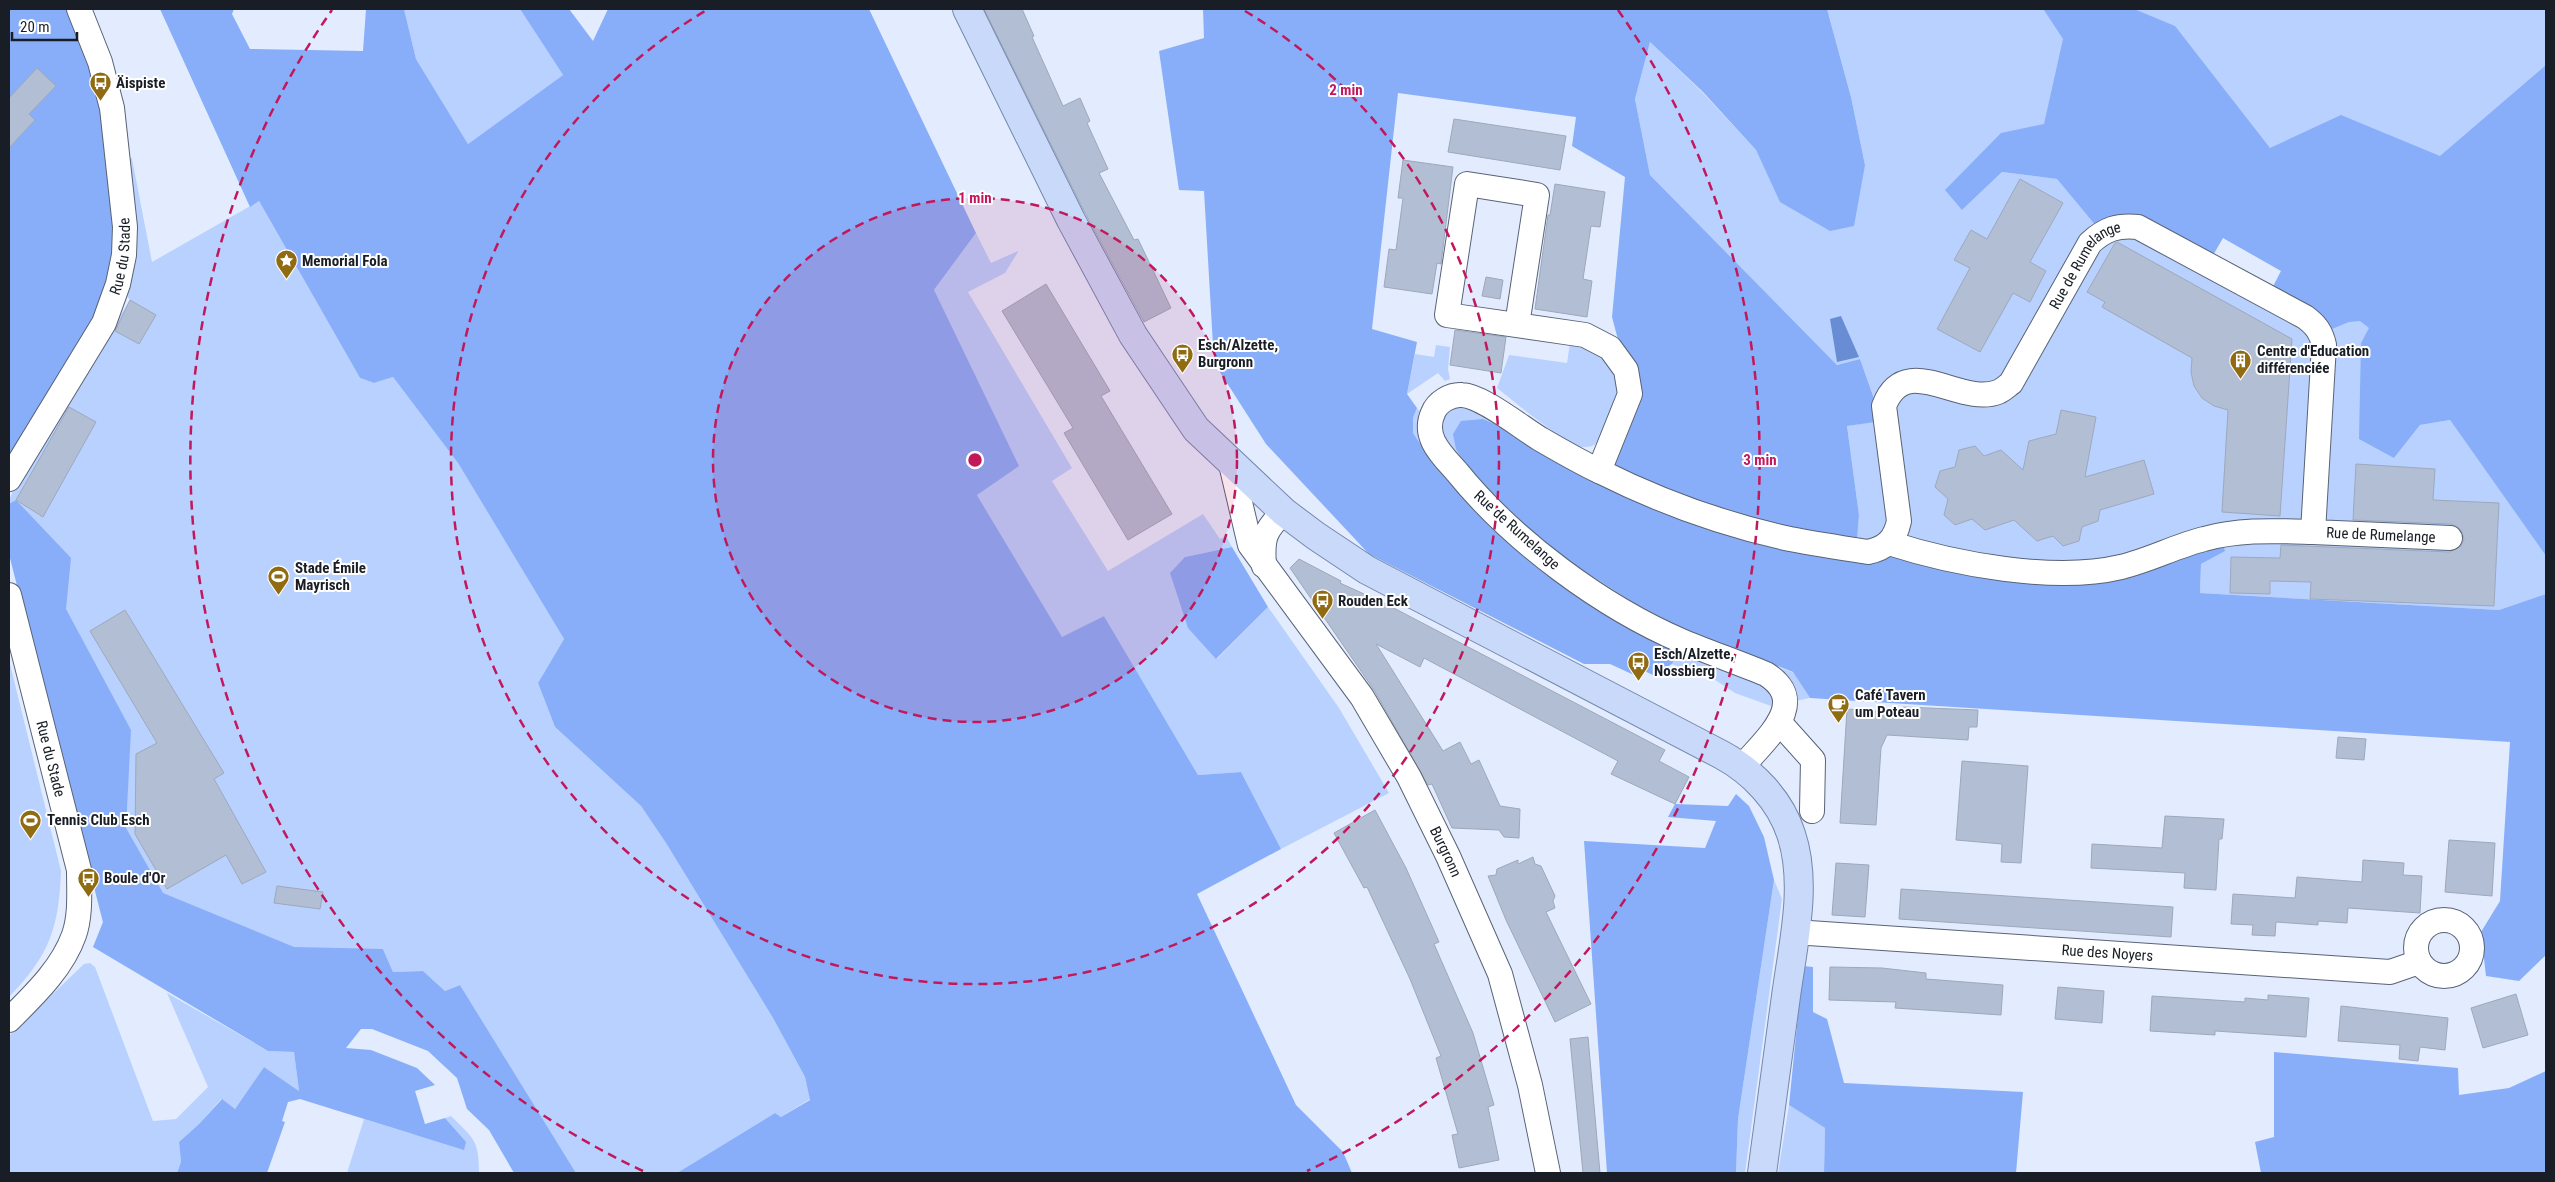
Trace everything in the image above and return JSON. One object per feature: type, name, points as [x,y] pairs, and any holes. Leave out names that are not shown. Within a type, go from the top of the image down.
[{"type":"main road","points":[[967,9],[1071,220],[1134,335],[1196,429],[1231,464],[1277,506],[1316,536],[1368,570],[1742,766],[1771,796],[1791,833],[1799,871],[1794,932],[1762,1173]]},
{"type":"street","name":"Rue du Stade","points":[[9,479],[104,323],[118,284],[124,255],[125,227],[112,108],[100,62],[79,9]]},
{"type":"street","points":[[1517,325],[1537,195],[1467,184],[1447,315],[1585,336],[1610,348],[1626,370],[1630,394],[1599,471]]},
{"type":"street","name":"Rue de Rumelange","points":[[1742,766],[1779,722],[1786,709],[1786,695],[1778,682],[1766,674],[1683,641],[1644,622],[1547,561],[1468,486],[1435,446],[1429,433],[1429,421],[1435,408],[1447,398],[1461,395],[1475,398],[1542,440],[1599,471],[1679,505],[1724,521],[1789,539],[1868,552],[1879,550],[1889,543],[1896,534],[1899,522],[1884,406],[1889,394],[1899,384],[1912,380],[1983,395],[1999,392],[2011,383],[2090,243],[2101,232],[2125,226],[2148,231],[2305,317],[2315,324],[2322,333],[2324,345],[2313,532]]},
{"type":"street","name":"Burgronn","points":[[1231,464],[1250,545],[1362,697],[1409,777],[1448,856],[1500,974],[1530,1084],[1548,1173]]},
{"type":"street","points":[[1244,525],[1277,506]]},
{"type":"street","points":[[1264,566],[1262,545],[1277,506]]},
{"type":"street","name":"Rue de Rumelange","points":[[1889,543],[1922,554],[2016,570],[2074,572],[2120,568],[2161,556],[2202,539],[2244,530],[2450,538]]},
{"type":"street","name":"Rue du Stade","points":[[9,595],[79,870],[79,904],[74,935],[58,965],[37,992],[9,1020]]},
{"type":"street","points":[[1779,722],[1814,760],[1812,811]]},
{"type":"street","name":"Rue des Noyers","points":[[1794,932],[2390,972],[2420,962]]},
{"type":"shaded area","points":[[9,9],[79,9],[100,62],[118,284],[9,479]]},
{"type":"shaded area","points":[[160,9],[234,9],[232,14],[250,49],[363,51],[366,9],[404,9],[416,59],[468,144],[563,75],[520,9],[569,9],[593,41],[608,9],[869,9],[976,233],[934,290],[1019,466],[977,495],[1062,637],[1104,616],[1198,775],[1241,772],[1281,849],[1197,894],[1296,1105],[1343,1152],[1352,1173],[677,1173],[775,1113],[781,1117],[810,1100],[805,1077],[773,1018],[666,843],[641,806],[555,727],[538,683],[564,639],[458,463],[393,377],[374,383],[360,378],[259,201],[250,207]]},
{"type":"shaded area","points":[[404,9],[520,9],[563,75],[468,144],[416,59]]},
{"type":"shaded area","points":[[1203,9],[1827,9],[1851,97],[1865,165],[1854,226],[1830,231],[1780,202],[1756,150],[1703,92],[1650,42],[1635,99],[1650,175],[1837,365],[1860,359],[1882,421],[1847,426],[1859,515],[1856,550],[2016,570],[2222,542],[2225,551],[2201,564],[2200,593],[2499,610],[2546,594],[2546,955],[2519,981],[2486,976],[2481,932],[2500,901],[2510,742],[1810,698],[1793,672],[1686,630],[1634,603],[1553,551],[1476,481],[1456,449],[1453,434],[1461,421],[1483,419],[1599,471],[1626,370],[1612,317],[1625,177],[1572,146],[1576,117],[1398,93],[1372,329],[1417,342],[1407,394],[1417,408],[1413,418],[1413,433],[1425,451],[1463,493],[1678,651],[1672,664],[1653,675],[1638,668],[1634,675],[1610,664],[1584,664],[1369,554],[1266,444],[1218,369],[1213,345],[1204,191],[1179,190],[1159,51],[1204,38]]},
{"type":"shaded area","points":[[1816,9],[2546,9],[2546,476],[2365,336],[2394,458],[2420,425],[2450,420],[2546,556],[2546,594],[2499,610],[2200,593],[2201,564],[2224,551],[2120,568],[1855,550],[1859,515],[1847,426],[1882,420],[1860,359],[1837,365],[1650,175],[1635,99],[1650,42],[1702,92],[1756,150],[1781,202],[1865,165],[1851,97],[1829,16]],"holes":[[[2027,128],[2282,271],[2305,317],[2112,227],[2101,232],[2057,179],[2002,172],[1962,210]]]},
{"type":"shaded area","points":[[2045,9],[2134,9],[2175,26],[2270,148],[2341,115],[2440,156],[2546,65],[2546,556],[2450,420],[2420,425],[2394,458],[2359,439],[2361,343],[2369,328],[2360,321],[2349,322],[2322,333],[2268,296],[2281,271],[2223,238],[2208,264],[2149,231],[2101,232],[2057,179],[2002,172],[1962,210],[1945,190],[2001,133],[2044,124],[2063,39]]},
{"type":"shaded area","name":"Stade Émile Mayrisch","points":[[117,142],[132,159],[152,262],[259,201],[360,378],[374,383],[393,377],[458,463],[564,639],[538,683],[555,727],[641,806],[666,843],[773,1018],[805,1077],[810,1099],[781,1117],[775,1113],[677,1173],[576,1173],[460,985],[445,991],[423,971],[393,972],[383,949],[362,1003],[103,922],[9,554],[9,500],[17,482],[130,300],[118,284]]},
{"type":"shaded area","points":[[976,233],[991,263],[1018,251],[1005,273],[968,292],[1072,468],[1052,481],[1108,571],[1203,514],[1220,539],[1226,536],[1232,547],[1185,557],[1217,659],[1268,607],[1339,708],[1389,793],[1281,849],[1241,772],[1198,775],[1104,616],[1062,638],[977,495],[934,290]]},
{"type":"shaded area","points":[[1841,316],[1859,357],[1837,362],[1830,319]]},
{"type":"shaded area","points":[[1570,343],[1589,349],[1606,360],[1617,375],[1620,384],[1620,400],[1614,414],[1601,437],[1590,447],[1582,447],[1564,439],[1497,388],[1509,355],[1567,363]]},
{"type":"shaded area","points":[[1436,345],[1450,347],[1448,369],[1450,379],[1445,381],[1438,373],[1407,394],[1415,354],[1434,357]]},
{"type":"shaded area","points":[[1447,398],[1542,440],[1553,551],[1634,603],[1686,630],[1794,673],[1810,698],[1771,706],[1735,693],[1703,672],[1693,673],[1672,664],[1678,652],[1463,493],[1425,451],[1413,433],[1413,418],[1417,408],[1428,421]]},
{"type":"shaded area","points":[[16,500],[71,558],[66,609],[131,730],[126,828],[163,893],[294,947],[383,949],[393,972],[423,971],[445,991],[460,985],[576,1173],[514,1173],[489,1130],[467,1109],[457,1078],[428,1051],[372,1029],[361,1029],[346,1048],[371,1050],[417,1068],[435,1085],[415,1091],[425,1124],[445,1118],[466,1142],[464,1150],[300,1099],[288,1102],[282,1121],[285,1122],[267,1173],[177,1173],[181,1162],[179,1142],[222,1099],[235,1109],[264,1067],[299,1091],[294,1052],[268,1051],[93,947],[103,922],[9,554],[9,504]]},
{"type":"shaded area","points":[[1232,547],[1268,607],[1216,659],[1188,628],[1170,573],[1185,557]]},
{"type":"shaded area","name":"Tennis Club Esch","points":[[9,660],[61,871],[58,909],[49,940],[34,968],[9,997]]},
{"type":"shaded area","points":[[1736,794],[1749,806],[1764,837],[1774,880],[1738,1119],[1736,1173],[1607,1173],[1584,841],[1705,848],[1716,821],[1668,817],[1675,804],[1728,806]]},
{"type":"shaded area","points":[[1774,880],[1782,899],[1745,1173],[1736,1173],[1738,1119]]},
{"type":"shaded area","points":[[90,963],[95,967],[153,1121],[176,1119],[208,1087],[167,993],[268,1051],[294,1052],[299,1091],[264,1067],[235,1109],[221,1099],[199,1124],[179,1142],[181,1162],[177,1173],[9,1173],[9,1036],[84,964]]},
{"type":"shaded area","points":[[1803,966],[1813,967],[1813,1012],[1827,1019],[1844,1083],[2023,1092],[2016,1173],[1824,1173],[1825,1128],[1789,1105]]},
{"type":"shaded area","points":[[2274,1052],[2458,1068],[2459,1095],[2509,1088],[2546,1071],[2546,1173],[2261,1173],[2255,1142],[2274,1137]]},
{"type":"shaded area","points":[[1789,1105],[1825,1128],[1824,1173],[1778,1173]]},
{"type":"shaded area","points":[[451,1116],[474,1141],[478,1153],[479,1173],[347,1173],[364,1119],[412,1134],[465,1142],[445,1118]]},
{"type":"building","points":[[984,9],[1022,9],[1034,36],[1032,37],[1063,106],[1080,98],[1090,121],[1087,123],[1108,169],[1099,173],[1134,240],[1138,239],[1171,308],[1144,322],[1085,213]]},
{"type":"building","points":[[37,68],[56,86],[29,114],[35,120],[9,148],[9,98]]},
{"type":"building","points":[[1454,119],[1566,136],[1560,170],[1448,152]]},
{"type":"building","points":[[1403,160],[1453,167],[1441,264],[1437,263],[1432,294],[1384,287],[1389,249],[1396,250],[1403,198],[1398,198]]},
{"type":"building","points":[[2020,179],[2063,203],[2030,262],[2046,271],[2030,302],[2013,293],[1980,352],[1937,329],[1970,268],[1954,260],[1971,230],[1987,239]]},
{"type":"building","points":[[1555,184],[1605,192],[1600,227],[1591,226],[1583,279],[1592,281],[1587,317],[1535,309],[1548,215],[1550,215]]},
{"type":"building","name":"Centre d'Education différenciée","points":[[2117,242],[2292,339],[2280,516],[2222,512],[2228,410],[2214,406],[2202,398],[2194,386],[2191,372],[2192,358],[2102,307],[2105,302],[2087,292]]},
{"type":"building","points":[[1486,277],[1503,280],[1500,299],[1482,296]]},
{"type":"building","points":[[1046,284],[1110,391],[1101,396],[1172,514],[1128,540],[1064,433],[1073,428],[1002,311]]},
{"type":"building","points":[[130,300],[156,315],[139,344],[115,331]]},
{"type":"building","points":[[1455,330],[1506,337],[1501,373],[1450,365]]},
{"type":"building","points":[[69,407],[96,422],[43,517],[16,500]]},
{"type":"building","points":[[2061,410],[2096,417],[2085,477],[2144,460],[2154,494],[2100,510],[2098,521],[2082,527],[2079,541],[2063,546],[2053,536],[2037,541],[2014,520],[1985,530],[1972,519],[1955,525],[1944,515],[1948,499],[1935,487],[1940,471],[1955,467],[1959,450],[1975,446],[1984,456],[2001,450],[2023,470],[2029,441],[2056,434]]},
{"type":"building","points":[[2356,464],[2435,469],[2433,500],[2499,503],[2494,606],[2310,599],[2311,582],[2270,581],[2270,594],[2230,593],[2231,557],[2280,558],[2281,545],[2449,552],[2461,546],[2464,539],[2462,532],[2458,527],[2451,524],[2353,520]]},
{"type":"building","points":[[1299,559],[1341,581],[1340,583],[1388,605],[1665,750],[1659,761],[1689,777],[1675,804],[1611,774],[1618,761],[1424,658],[1420,667],[1376,644],[1443,751],[1460,742],[1471,764],[1479,760],[1500,806],[1520,809],[1519,838],[1504,837],[1499,830],[1452,828],[1432,784],[1428,785],[1374,690],[1290,568]]},
{"type":"building","points":[[125,610],[224,773],[214,779],[266,872],[242,884],[226,855],[167,889],[135,834],[136,754],[157,743],[90,631]]},
{"type":"building","points":[[1903,707],[1978,710],[1977,727],[1969,727],[1968,740],[1887,735],[1881,748],[1876,825],[1840,823],[1847,709],[1903,713]]},
{"type":"building","points":[[2338,737],[2366,739],[2364,760],[2336,758]]},
{"type":"building","points":[[1962,761],[2028,766],[2021,863],[2001,862],[2002,844],[1956,840]]},
{"type":"building","points":[[1375,810],[1406,868],[1439,942],[1434,944],[1473,1033],[1494,1105],[1488,1107],[1499,1160],[1459,1168],[1452,1135],[1458,1134],[1436,1058],[1441,1056],[1410,979],[1367,887],[1364,888],[1334,833]]},
{"type":"building","points":[[2165,816],[2224,819],[2222,839],[2219,839],[2216,890],[2184,888],[2185,873],[2091,868],[2092,844],[2162,848]]},
{"type":"building","points":[[2449,840],[2495,843],[2492,896],[2445,892]]},
{"type":"building","points":[[1533,857],[1535,864],[1541,866],[1555,896],[1553,901],[1555,908],[1546,912],[1591,1004],[1555,1022],[1506,920],[1488,876],[1496,875],[1497,869],[1518,860],[1518,864]]},
{"type":"building","points":[[2363,860],[2404,863],[2403,875],[2422,876],[2420,913],[2348,908],[2347,923],[2318,921],[2318,925],[2276,922],[2275,936],[2252,935],[2253,925],[2231,924],[2233,894],[2295,898],[2297,877],[2362,882]]},
{"type":"building","points":[[1836,863],[1869,865],[1865,917],[1832,915]]},
{"type":"building","points":[[277,886],[323,892],[320,909],[274,903]]},
{"type":"building","points":[[1901,889],[2173,907],[2171,937],[1899,919]]},
{"type":"building","points":[[1830,967],[1882,968],[1926,973],[1926,979],[2003,985],[2001,1015],[1895,1008],[1896,1002],[1829,1000]]},
{"type":"building","points":[[2058,987],[2104,991],[2102,1023],[2055,1019]]},
{"type":"building","points":[[2516,994],[2528,1035],[2483,1048],[2471,1008]]},
{"type":"building","points":[[2268,995],[2309,998],[2306,1037],[2215,1031],[2215,1035],[2150,1031],[2152,996],[2245,1002],[2245,998],[2268,1000]]},
{"type":"building","points":[[2341,1006],[2448,1018],[2445,1050],[2420,1047],[2418,1061],[2399,1059],[2400,1045],[2338,1041]]},
{"type":"building","points":[[1588,1037],[1600,1173],[1583,1173],[1570,1039]]},
{"type":"place","name":"Äispiste","points":[[100,102]]},
{"type":"place","name":"Memorial Fola","points":[[286,280]]},
{"type":"place","name":"Esch/Alzette, Burgronn","points":[[1182,373]]},
{"type":"place","name":"Centre d'Education différenciée","points":[[2241,379]]},
{"type":"place","name":"Stade Émile Mayrisch","points":[[279,596]]},
{"type":"place","name":"Rouden Eck","points":[[1322,620]]},
{"type":"place","name":"Esch/Alzette, Nossbierg","points":[[1638,682]]},
{"type":"place","name":"Café Tavern um Poteau","points":[[1839,723]]},
{"type":"place","name":"Tennis Club Esch","points":[[31,839]]},
{"type":"place","name":"Boule d'Or","points":[[88,897]]}]
